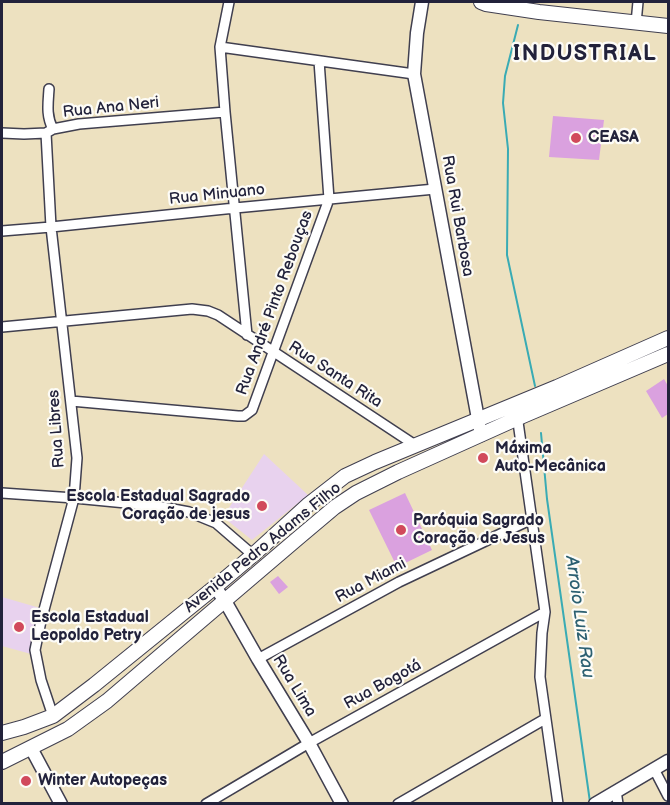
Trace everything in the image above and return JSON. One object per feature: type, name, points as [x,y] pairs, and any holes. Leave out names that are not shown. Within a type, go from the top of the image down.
[{"type":"main road","points":[[485,2],[540,7],[636,23],[669,26]]},
{"type":"main road","name":"Avenida Pedro Adams Filho","points":[[590,380],[669,338]]},
{"type":"main road","name":"Avenida Pedro Adams Filho","points":[[2,733],[24,728],[53,716],[215,587],[309,504],[345,476],[478,420],[516,411],[590,380],[669,354]]},
{"type":"main road","name":"Avenida Pedro Adams Filho","points":[[2,762],[68,729],[108,700],[323,517],[356,493],[481,435],[516,411]]},
{"type":"main road","points":[[143,646],[154,660]]},
{"type":"main road","points":[[94,685],[108,700]]},
{"type":"street","points":[[229,2],[220,47],[247,335]]},
{"type":"street","name":"Rua Rui Barbosa","points":[[422,2],[414,74],[481,435]]},
{"type":"street","points":[[636,23],[638,2]]},
{"type":"street","points":[[220,47],[414,74]]},
{"type":"street","name":"Rua André Pinto Rebouças","points":[[71,401],[238,416],[249,413],[254,406],[329,199],[319,61]]},
{"type":"street","name":"Rua Libres","points":[[49,89],[47,112],[50,131],[51,227],[77,458],[74,498],[40,621],[36,650],[41,680],[53,716]]},
{"type":"street","name":"Rua Ana Neri","points":[[2,133],[24,134],[79,124],[225,112]]},
{"type":"street","name":"Rua Minuano","points":[[2,231],[435,189]]},
{"type":"street","name":"Rua Santa Rita","points":[[61,322],[192,309],[208,311],[218,315],[415,445]]},
{"type":"street","points":[[2,327],[61,322]]},
{"type":"street","points":[[516,411],[545,612],[540,677],[558,804]]},
{"type":"street","points":[[2,494],[74,498],[157,506],[189,512],[216,524],[253,555]]},
{"type":"street","name":"Rua Miami","points":[[258,659],[399,582],[532,519]]},
{"type":"street","name":"Rua Lima","points":[[215,587],[309,743],[342,804]]},
{"type":"street","name":"Rua Bogotá","points":[[206,804],[309,743],[545,612]]},
{"type":"street","points":[[398,804],[545,719]]},
{"type":"street","points":[[31,748],[61,804]]},
{"type":"street","points":[[595,804],[617,797],[654,769],[669,761]]},
{"type":"street","points":[[654,769],[669,796]]},
{"type":"shaded area","name":"Escola Estadual Sagrado Coração de jesus","points":[[264,454],[308,495],[252,540],[223,517]]},
{"type":"shaded area","name":"Escola Estadual Leopoldo Petry","points":[[2,597],[40,608],[31,654],[2,646]]},
{"type":"building","name":"CEASA","points":[[553,116],[604,120],[599,160],[549,157]]},
{"type":"building","points":[[664,379],[668,386],[668,414],[662,418],[646,391]]},
{"type":"building","name":"Paróquia Sagrado Coração de Jesus","points":[[405,493],[432,550],[397,567],[369,510]]},
{"type":"building","points":[[278,576],[288,587],[279,594],[270,582]]},
{"type":"waterway","name":"Arroio Luiz Rau","points":[[518,25],[505,76],[503,103],[508,149],[507,255],[535,386]]},
{"type":"waterway","name":"Arroio Luiz Rau","points":[[541,433],[547,499],[590,802]]},
{"type":"place","name":"CEASA","points":[[576,138]]},
{"type":"place","name":"Máxima Auto-Mecânica","points":[[483,458]]},
{"type":"place","name":"Escola Estadual Sagrado Coração de jesus","points":[[262,506]]},
{"type":"place","name":"Paróquia Sagrado Coração de Jesus","points":[[401,530]]},
{"type":"place","name":"Escola Estadual Leopoldo Petry","points":[[19,627]]},
{"type":"place","name":"Winter Autopeças","points":[[26,781]]},
{"type":"district","name":"INDUSTRIAL","points":[[585,54]]}]
